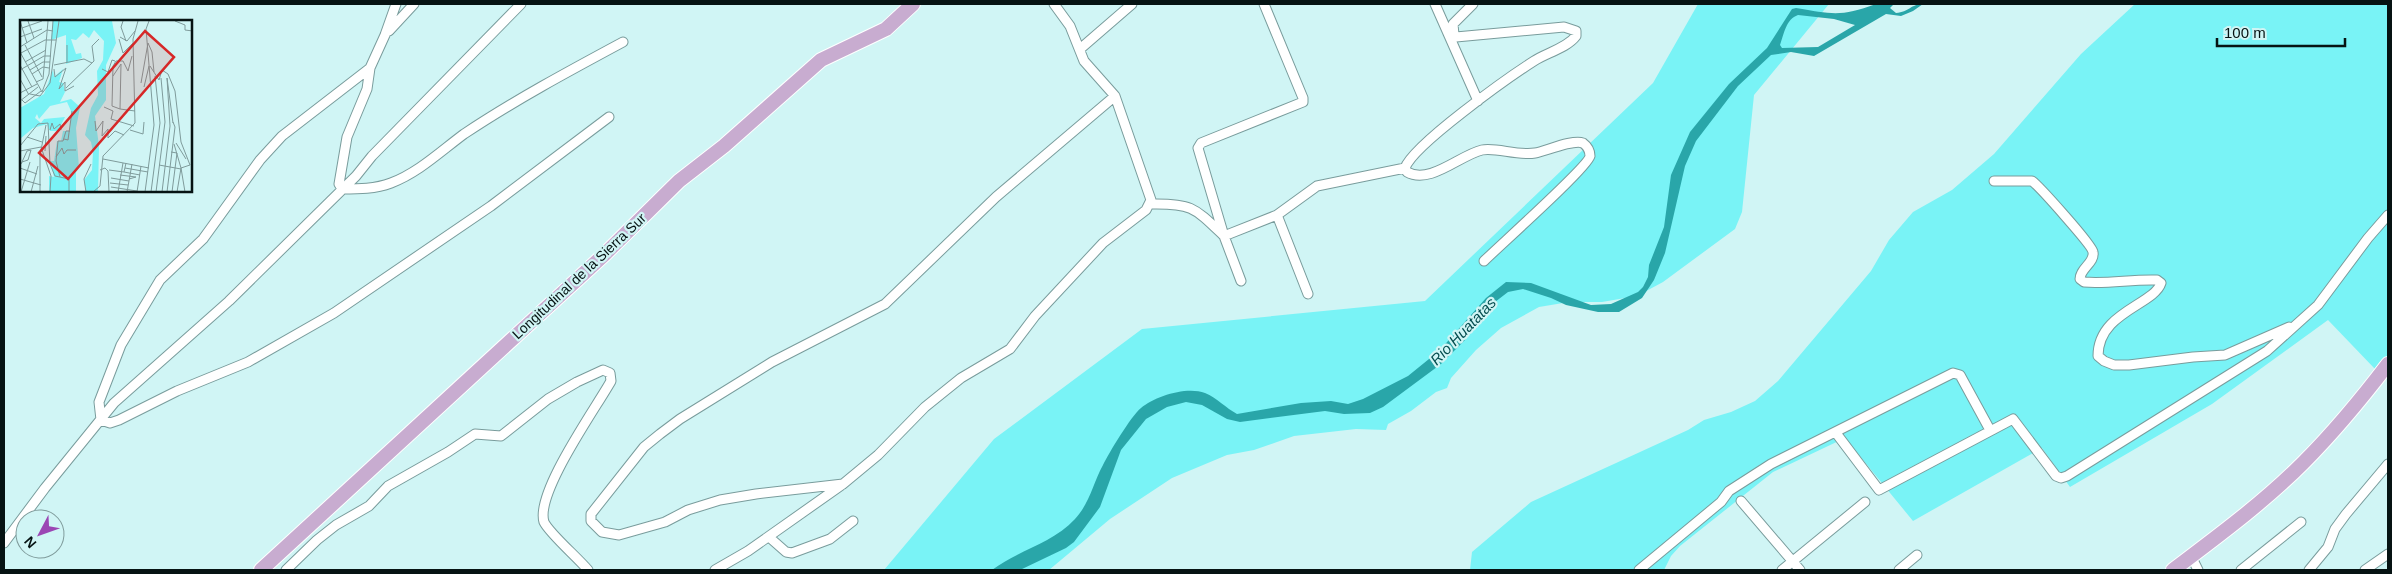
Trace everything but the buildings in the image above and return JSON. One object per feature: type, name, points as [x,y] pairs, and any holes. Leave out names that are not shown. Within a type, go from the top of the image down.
[{"type":"main road","name":"Longitudinal de la Sierra Sur","points":[[261,570],[606,254],[679,181],[724,146],[821,60],[886,29],[913,4]]},
{"type":"main road","points":[[2173,570],[2254,508],[2303,464],[2350,412],[2388,364]]},
{"type":"street","points":[[342,189],[339,184],[347,137],[367,89],[370,68],[396,4]]},
{"type":"street","points":[[385,35],[414,4]]},
{"type":"street","points":[[4,544],[45,488],[114,403],[229,301],[342,189],[521,4]]},
{"type":"street","points":[[715,570],[769,536],[843,484],[878,455],[925,407],[961,378],[1010,349],[1035,316],[1103,243],[1146,210],[1150,204],[1151,200],[1115,96],[1084,61],[1070,26],[1054,4]]},
{"type":"street","points":[[1080,49],[1132,4]]},
{"type":"street","points":[[1242,281],[1224,236],[1198,148],[1201,143],[1303,102],[1264,4]]},
{"type":"street","points":[[1435,4],[1478,101]]},
{"type":"street","points":[[1224,236],[1277,215],[1316,186],[1405,168],[1417,150],[1478,101],[1534,61],[1574,38],[1576,31],[1572,28],[1564,27],[1461,37],[1454,35],[1454,24],[1473,4]]},
{"type":"street","points":[[342,189],[375,188],[393,183],[419,168],[464,134],[622,42]]},
{"type":"street","points":[[101,420],[99,402],[121,345],[160,280],[203,239],[260,160],[282,136],[370,68]]},
{"type":"street","points":[[843,484],[720,500],[688,510],[665,522],[619,535],[602,532],[591,521],[591,514],[644,446],[680,419],[772,362],[885,304],[996,197],[1115,96]]},
{"type":"street","points":[[101,420],[110,423],[118,420],[177,391],[248,362],[334,313],[491,206],[609,116]]},
{"type":"street","points":[[1405,168],[1412,175],[1432,172],[1481,150],[1516,154],[1534,153],[1575,142],[1582,143],[1588,148],[1590,155],[1587,162],[1484,261]]},
{"type":"street","points":[[1994,181],[2032,181],[2078,229],[2093,251],[2093,257],[2080,273],[2080,279],[2084,282],[2120,283],[2146,279],[2157,280],[2160,283],[2152,294],[2126,310],[2103,337],[2098,347],[2098,356],[2104,361],[2130,366],[2193,356],[2225,355],[2246,348],[2300,320]]},
{"type":"street","points":[[1150,204],[1182,204],[1198,211],[1224,236]]},
{"type":"street","points":[[1277,215],[1308,294]]},
{"type":"street","points":[[1836,433],[1879,490],[2009,420],[2016,420],[2056,476],[2061,478],[2067,476],[2250,364],[2268,351],[2318,305],[2368,238],[2388,215]]},
{"type":"street","points":[[286,570],[317,540],[342,521],[369,506],[388,486],[448,452],[475,434],[502,436],[541,404],[577,382],[604,370],[610,373],[611,382],[554,477],[546,497],[543,513],[545,524],[588,570]]},
{"type":"street","points":[[1639,570],[1721,502],[1729,492],[1770,464],[1836,433],[1953,373],[1960,375],[1990,430]]},
{"type":"street","points":[[2309,570],[2328,547],[2336,529],[2346,514],[2388,464]]},
{"type":"street","points":[[1741,501],[1800,570]]},
{"type":"street","points":[[1782,570],[1865,502]]},
{"type":"street","points":[[769,536],[786,552],[792,553],[830,539],[853,521]]},
{"type":"street","points":[[2241,570],[2301,522]]},
{"type":"street","points":[[2365,570],[2388,554]]},
{"type":"street","points":[[1899,570],[1918,555]]},
{"type":"street","points":[[2192,556],[2198,570]]},
{"type":"shaded area","points":[[1698,4],[1829,4],[1754,95],[1742,212],[1735,229],[1663,282],[1637,296],[1602,302],[1569,302],[1539,307],[1501,328],[1476,350],[1451,378],[1447,388],[1436,392],[1411,411],[1388,424],[1386,430],[1356,429],[1294,436],[1254,450],[1227,455],[1172,478],[1110,519],[1049,570],[884,570],[994,439],[1142,329],[1425,301],[1653,83]]},
{"type":"shaded area","points":[[2135,4],[2388,4],[2388,373],[2375,369],[2328,320],[2212,404],[2070,487],[2042,448],[1913,521],[1845,438],[1773,472],[1680,546],[1671,556],[1664,570],[1470,570],[1472,552],[1531,502],[1688,430],[1704,420],[1731,412],[1755,401],[1778,381],[1871,271],[1889,240],[1913,212],[1952,190],[1994,154],[2081,54]]},
{"type":"water","name":"Rio Huatatas","points":[[1876,4],[1894,4],[1890,8],[1896,13],[1923,4],[1901,16],[1886,14],[1814,56],[1791,52],[1771,55],[1738,86],[1696,141],[1685,166],[1665,253],[1654,280],[1642,298],[1619,312],[1598,312],[1566,305],[1523,289],[1508,292],[1495,302],[1465,340],[1441,364],[1383,407],[1370,413],[1344,414],[1325,411],[1240,422],[1227,419],[1202,405],[1186,402],[1167,407],[1146,419],[1121,450],[1100,507],[1074,542],[1066,548],[1020,570],[992,570],[1056,535],[1075,519],[1088,500],[1103,465],[1126,426],[1141,408],[1163,396],[1172,393],[1198,391],[1209,395],[1237,414],[1301,403],[1331,401],[1348,404],[1363,399],[1408,376],[1440,350],[1486,298],[1506,282],[1531,283],[1591,305],[1611,304],[1638,292],[1648,277],[1649,265],[1664,227],[1671,175],[1690,132],[1729,84],[1767,48],[1792,9],[1845,13]],"holes":[[[1798,15],[1834,19],[1855,25],[1818,47],[1782,48],[1780,45],[1788,23]]]}]
